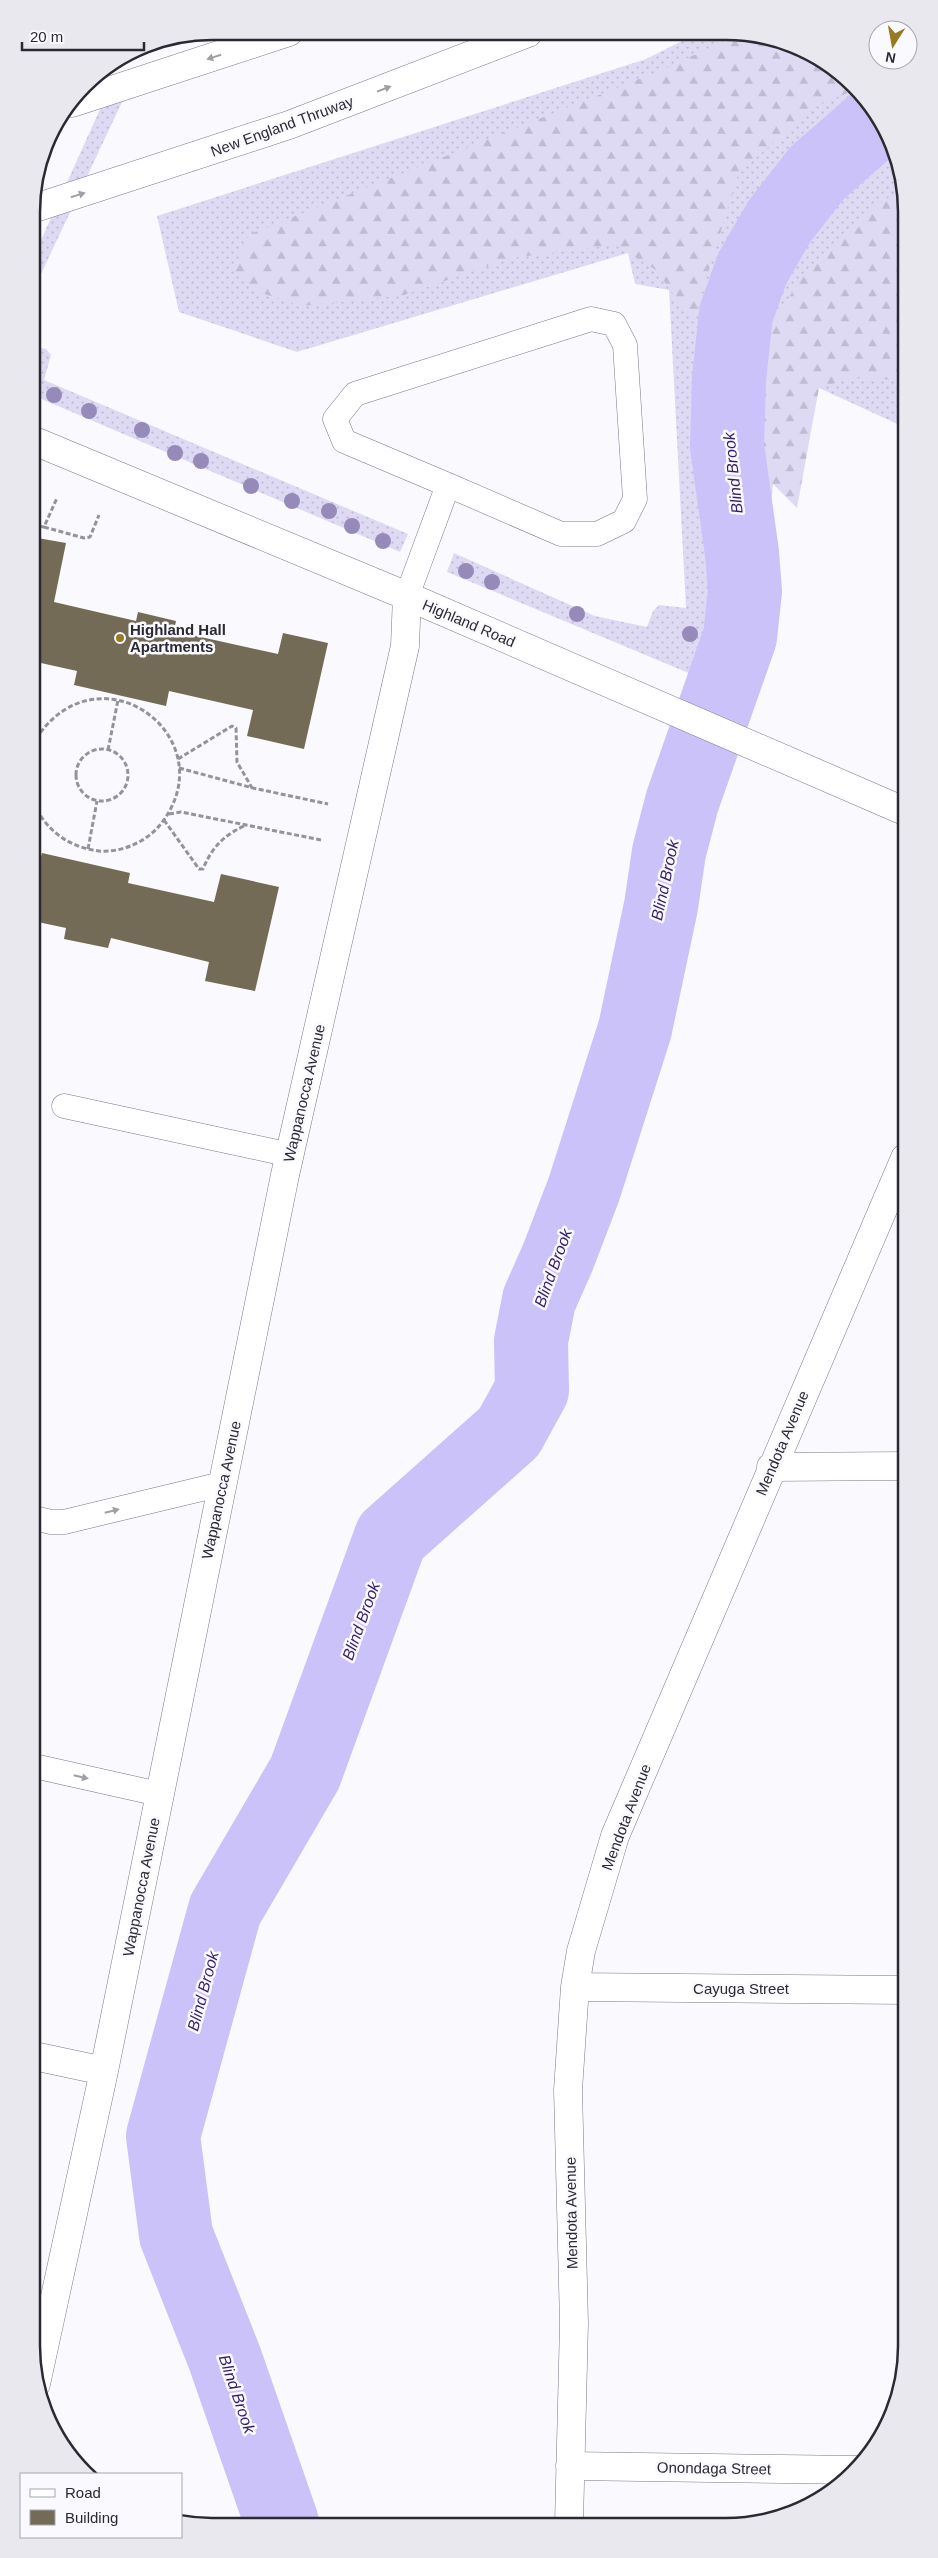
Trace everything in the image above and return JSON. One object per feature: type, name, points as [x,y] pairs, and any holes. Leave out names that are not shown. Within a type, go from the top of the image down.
[{"type":"main road","points":[[81,100],[266,40]]},
{"type":"main road","name":"New England Thruway","points":[[40,206],[289,125],[510,40]]},
{"type":"main road","name":"Highland Road","points":[[40,443],[407,596],[898,807]]},
{"type":"main road","name":"Wappanocca Avenue","points":[[41,2363],[104,2071],[290,1154],[405,646],[407,596]]},
{"type":"main road","name":"Mendota Avenue","points":[[569,2518],[574,2323],[568,2090],[576,1987],[581,1950],[615,1836],[771,1467],[898,1174]]},
{"type":"main road","points":[[771,1467],[898,1466]]},
{"type":"main road","name":"Cayuga Street","points":[[576,1987],[898,1990]]},
{"type":"main road","points":[[40,2057],[104,2071]]},
{"type":"main road","name":"Onondaga Street","points":[[570,2466],[846,2470]]},
{"type":"lane","points":[[591,318],[614,324],[625,345],[635,499],[624,521],[597,534],[561,534],[448,485],[344,441],[335,419],[355,394],[591,318]]},
{"type":"lane","points":[[407,596],[448,485]]},
{"type":"lane","points":[[64,1106],[290,1154]]},
{"type":"lane","points":[[40,1519],[64,1522],[222,1484]]},
{"type":"lane","points":[[40,1767],[160,1794]]},
{"type":"path","points":[[44,527],[57,498]]},
{"type":"path","points":[[40,526],[84,538],[90,537],[98,515]]},
{"type":"path","points":[[40,731],[43,726],[62,710],[85,700],[110,698],[118,700],[134,705],[155,719],[171,738],[179,768],[179,787],[169,814],[154,832],[133,845],[107,852],[88,849],[58,837],[40,819]]},
{"type":"path","points":[[108,750],[118,700]]},
{"type":"path","points":[[178,759],[232,726],[236,728],[238,762],[253,788]]},
{"type":"path","points":[[95,750],[108,750],[125,761],[128,778],[121,794],[106,801],[97,801],[82,792],[76,776],[78,767],[87,754],[95,750]]},
{"type":"path","points":[[179,768],[253,788],[328,804]]},
{"type":"path","points":[[88,849],[97,801]]},
{"type":"path","points":[[169,814],[181,812],[321,840]]},
{"type":"path","points":[[164,820],[199,869],[203,870],[222,838],[246,825]]},
{"type":"green space","points":[[684,40],[749,41],[782,49],[802,58],[831,75],[848,90],[869,116],[889,156],[897,189],[898,424],[819,388],[773,484],[753,700],[447,572],[454,553],[595,616],[647,627],[653,611],[659,605],[686,608],[669,290],[635,284],[628,253],[297,352],[179,312],[157,216],[646,59]]},
{"type":"green space","points":[[727,40],[749,41],[782,49],[802,58],[831,75],[850,92],[819,104],[739,172],[693,322],[656,270],[615,245],[511,258],[404,295],[303,306],[255,291],[234,271],[248,235],[659,71]]},
{"type":"green space","points":[[124,98],[40,276],[40,242],[101,107]]},
{"type":"green space","points":[[897,192],[898,380],[850,378],[819,388],[797,508],[773,484],[745,474],[739,417],[765,331],[808,270],[873,208]]},
{"type":"green space","points":[[40,348],[46,349],[51,355],[44,380],[408,534],[400,552],[40,398]]},
{"type":"building","name":"Highland Hall Apartments","points":[[40,538],[66,543],[54,602],[136,621],[138,612],[176,621],[174,631],[278,654],[283,633],[328,643],[304,749],[247,736],[253,710],[169,691],[166,706],[74,685],[77,671],[40,663]]},
{"type":"building","points":[[42,853],[130,873],[128,883],[214,902],[221,874],[279,887],[255,991],[205,981],[209,962],[111,938],[108,948],[64,939],[66,928],[40,922],[40,860]]},
{"type":"waterway","name":"Blind Brook","points":[[280,2518],[225,2359],[176,2235],[163,2136],[225,1910],[305,1773],[391,1537],[509,1432],[532,1390],[531,1341],[539,1300],[584,1189],[635,1029],[661,906],[669,852],[682,802],[740,637],[745,591],[742,553],[727,446],[729,379],[736,314],[752,269],[779,222],[817,173],[874,125]]},
{"type":"place","name":"Highland Hall Apartments","points":[[120,638]]}]
